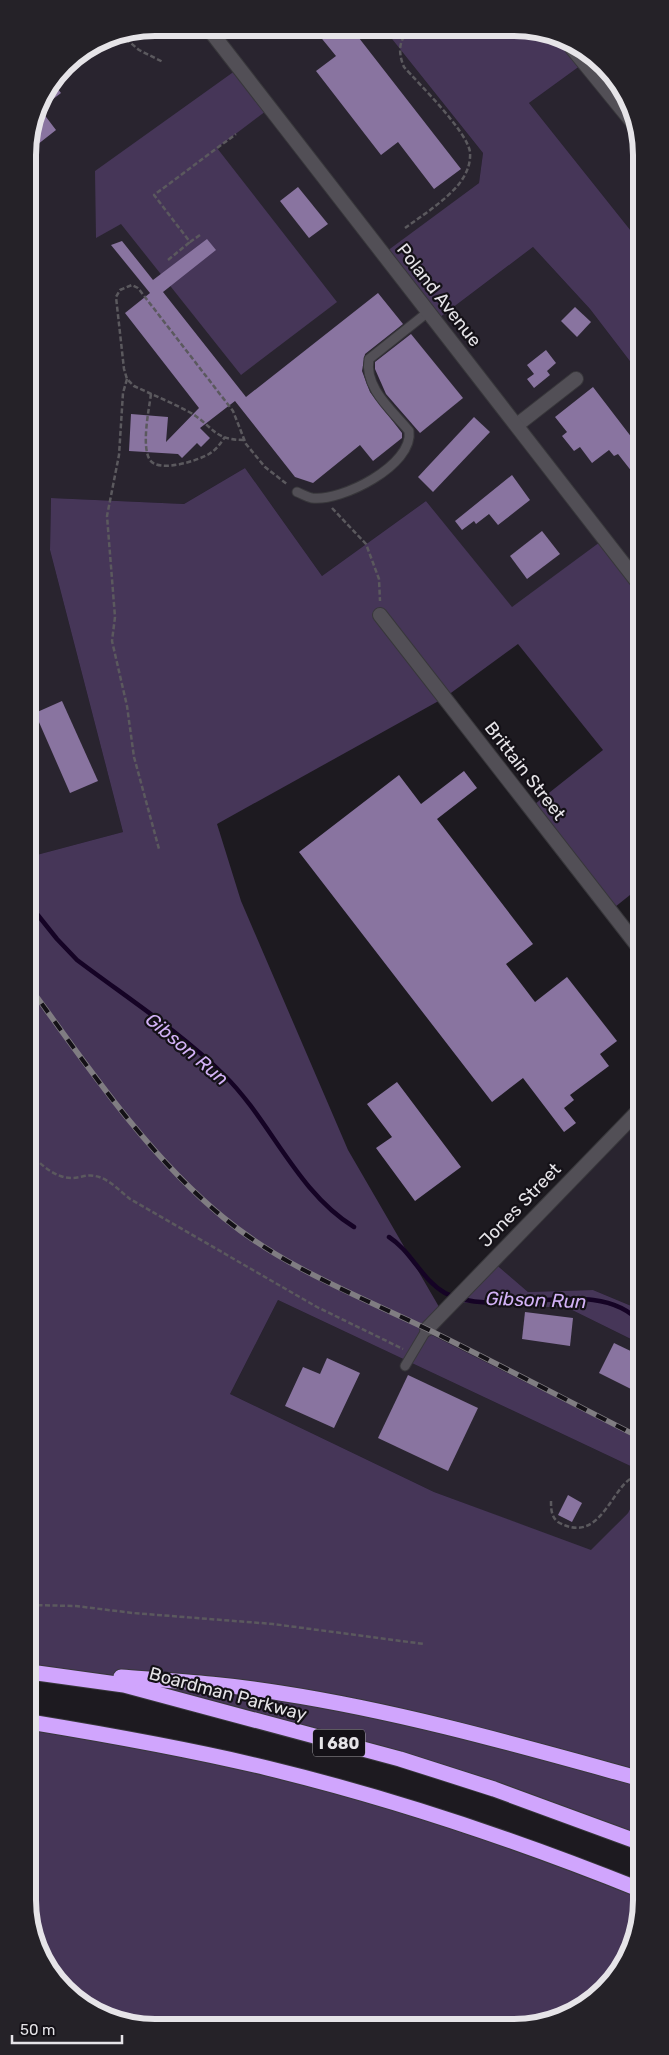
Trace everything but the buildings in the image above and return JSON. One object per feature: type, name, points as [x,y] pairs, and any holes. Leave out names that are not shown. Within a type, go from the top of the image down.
[{"type":"highway","points":[[36,1671],[228,1687],[328,1701],[471,1732],[632,1777]]},
{"type":"highway","name":"Boardman Parkway","points":[[36,1672],[124,1686],[400,1759],[502,1792],[632,1840]]},
{"type":"highway","name":"I 680","points":[[36,1723],[198,1752],[366,1794],[523,1845],[632,1887]]},
{"type":"street","name":"Poland Avenue","points":[[214,36],[633,576]]},
{"type":"street","points":[[599,72],[618,99]]},
{"type":"street","points":[[517,425],[576,379]]},
{"type":"street","name":"Brittain Street","points":[[380,616],[633,939]]},
{"type":"street","name":"Jones Street","points":[[427,1329],[632,1117]]},
{"type":"lane","points":[[297,492],[312,498],[326,497],[361,485],[400,458],[408,447],[409,431],[373,388],[369,378],[369,359],[428,312]]},
{"type":"lane","points":[[405,1366],[427,1329]]},
{"type":"path","points":[[405,228],[459,185],[467,172],[470,161],[470,151],[459,131],[404,67],[399,54],[401,42],[406,36]]},
{"type":"path","points":[[127,40],[139,50],[163,62]]},
{"type":"path","points":[[190,242],[154,195],[236,134]]},
{"type":"path","points":[[168,260],[200,235]]},
{"type":"path","points":[[244,440],[224,437],[210,431],[193,414],[134,386],[128,379],[124,369],[116,297],[120,290],[132,285],[138,288],[232,411],[244,440],[265,467],[297,492]]},
{"type":"path","points":[[128,379],[123,393],[119,455],[107,516],[115,617],[112,641],[126,706],[134,757],[159,849]]},
{"type":"path","points":[[151,394],[147,451],[150,460],[155,465],[168,466],[186,463],[208,455],[219,446],[224,437]]},
{"type":"path","points":[[326,497],[339,518],[366,544],[374,561],[379,580],[380,616]]},
{"type":"path","points":[[36,1160],[55,1174],[72,1178],[96,1176],[110,1182],[130,1199],[317,1307],[412,1354]]},
{"type":"path","points":[[551,1501],[554,1519],[563,1524],[586,1526],[595,1522],[606,1511],[623,1485],[632,1477]]},
{"type":"path","points":[[36,1605],[76,1606],[133,1613],[273,1624],[424,1644]]},
{"type":"shaded area","points":[[156,36],[390,36],[483,153],[479,183],[384,254],[435,321],[533,247],[590,309],[633,365],[633,576],[604,539],[512,608],[426,501],[322,576],[245,468],[184,504],[51,498],[50,550],[123,832],[37,855],[37,140],[40,125],[52,96],[77,66],[89,56],[110,45],[132,39]]},
{"type":"shaded area","points":[[390,36],[529,37],[552,43],[573,52],[584,63],[529,103],[633,233],[633,365],[590,309],[533,247],[435,321],[383,254],[479,183],[483,153]]},
{"type":"shaded area","points":[[583,59],[598,71],[608,83],[624,110],[629,125],[633,156],[633,233],[529,103],[584,63]]},
{"type":"shaded area","points":[[239,68],[270,108],[217,148],[337,302],[241,375],[121,224],[96,238],[95,171]]},
{"type":"shaded area","points":[[245,468],[322,576],[426,501],[512,607],[604,539],[633,576],[633,893],[610,911],[530,808],[603,750],[518,644],[444,698],[217,824],[241,901],[348,1150],[442,1312],[426,1332],[632,1436],[632,1467],[278,1300],[230,1394],[434,1492],[591,1550],[628,1513],[632,1505],[632,1840],[560,1812],[85,1675],[36,1671],[37,855],[123,832],[50,550],[51,498],[184,504]]},
{"type":"shaded area","points":[[632,1117],[632,1306],[593,1290],[528,1292],[492,1261]]},
{"type":"shaded area","points":[[492,1261],[528,1292],[593,1290],[632,1306],[632,1340],[568,1308],[451,1302]]},
{"type":"shaded area","points":[[278,1300],[632,1467],[632,1505],[628,1513],[591,1551],[434,1492],[230,1394]]},
{"type":"shaded area","points":[[451,1302],[568,1308],[632,1340],[632,1436],[425,1332]]},
{"type":"shaded area","points":[[36,1723],[268,1768],[632,1887],[632,1915],[629,1930],[624,1945],[613,1966],[592,1989],[573,2003],[544,2015],[513,2019],[140,2018],[110,2010],[96,2003],[71,1984],[56,1966],[49,1952],[37,1915]]},
{"type":"waterway","name":"Gibson Run","points":[[37,913],[77,960],[171,1029],[224,1075],[241,1093],[316,1195],[354,1227]]},
{"type":"waterway","name":"Gibson Run","points":[[389,1237],[404,1250],[437,1287],[445,1293],[468,1301],[493,1303],[574,1299],[599,1301],[622,1308],[632,1316]]},
{"type":"railway","points":[[37,996],[96,1078],[144,1138],[196,1194],[247,1236],[323,1280],[429,1330],[632,1434]]}]
